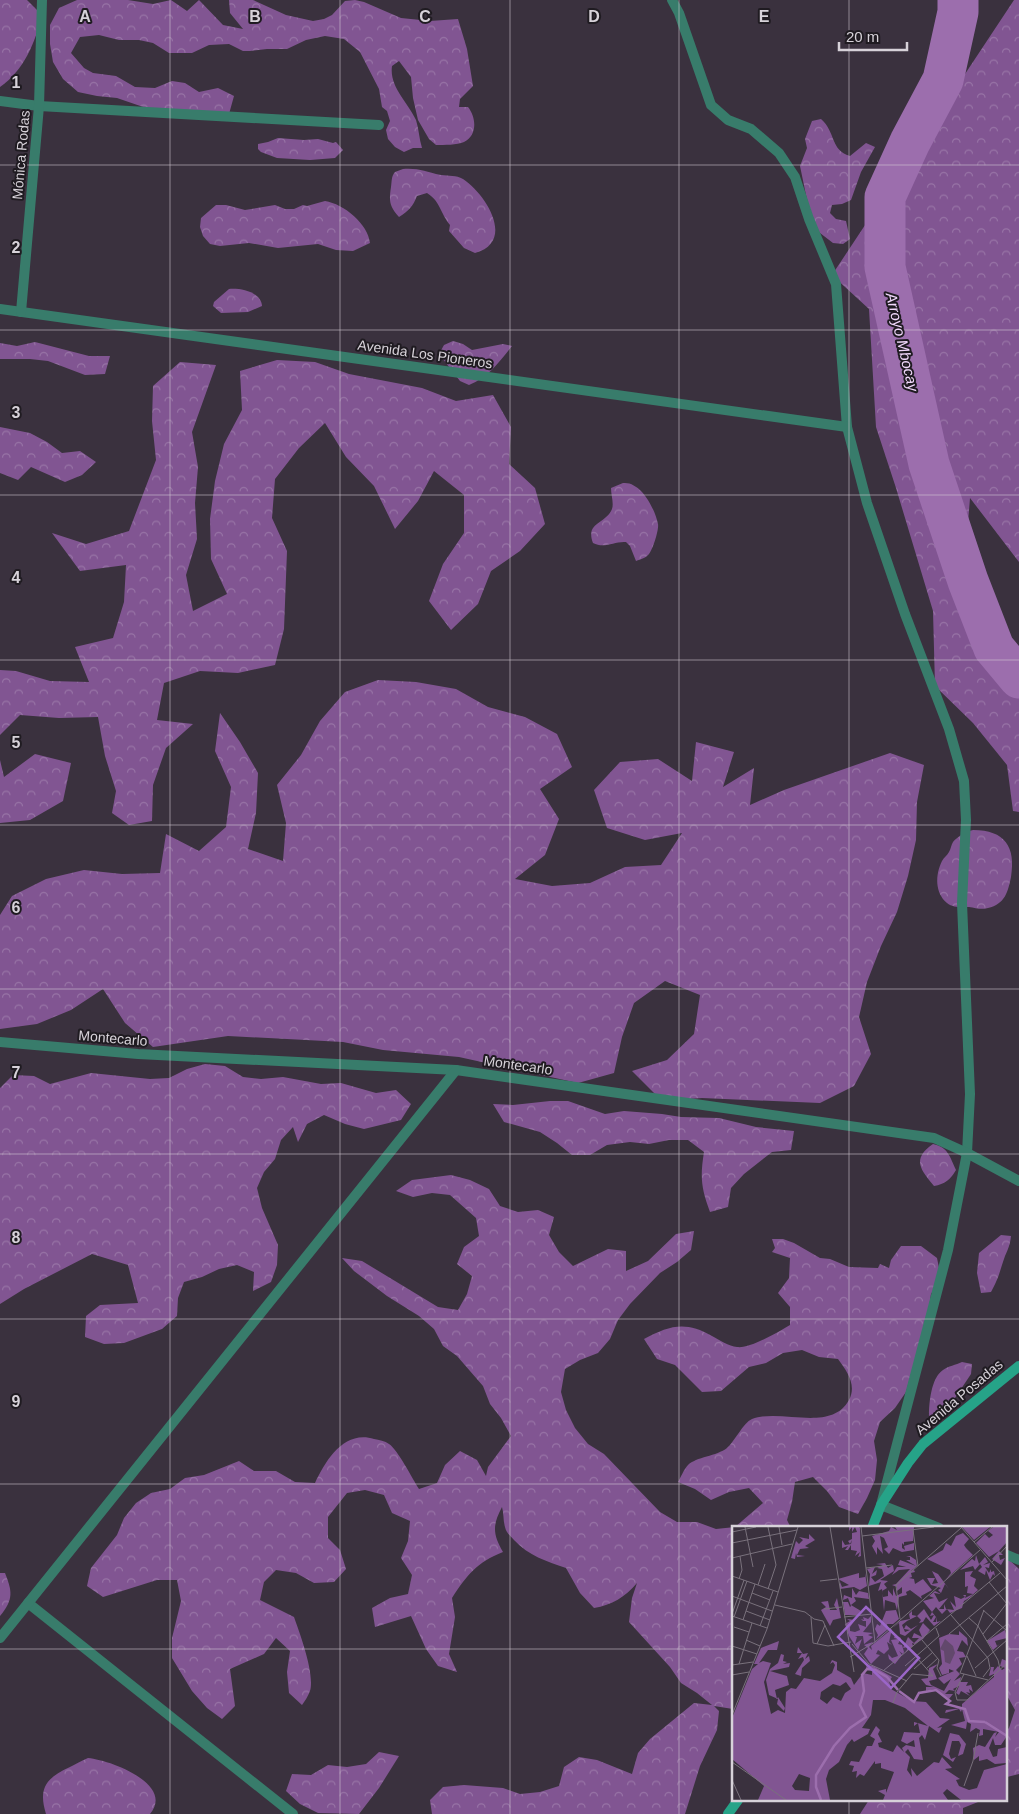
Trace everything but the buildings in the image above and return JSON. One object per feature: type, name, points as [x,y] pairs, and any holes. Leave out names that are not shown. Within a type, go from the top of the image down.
[{"type":"street","name":"Mónica Rodas","points":[[21,312],[39,106],[42,0]]},
{"type":"street","points":[[672,0],[679,13],[712,105],[728,120],[751,129],[779,153],[795,177],[809,218],[836,284],[847,427],[868,503],[905,614],[949,729],[964,781],[966,820],[962,903],[970,1094],[967,1153],[948,1250],[881,1506],[934,1526]]},
{"type":"street","points":[[0,101],[39,106],[379,124]]},
{"type":"street","name":"Avenida Los Pioneros","points":[[0,309],[847,427]]},
{"type":"street","name":"Montecarlo","points":[[0,1042],[138,1054],[456,1070],[934,1138],[967,1153],[1019,1181]]},
{"type":"street","points":[[0,1638],[456,1070]]},
{"type":"street","name":"Avenida Posadas","points":[[873,1526],[881,1506],[908,1463],[923,1444],[1019,1366]]},
{"type":"street","points":[[1006,1554],[1019,1560]]},
{"type":"street","points":[[28,1604],[293,1814]]},
{"type":"street","points":[[728,1814],[737,1802]]},
{"type":"green space","points":[[0,0],[27,0],[42,15],[32,46],[22,64],[16,73],[0,87]]},
{"type":"green space","points":[[77,0],[128,0],[153,4],[171,0],[187,11],[199,0],[223,25],[243,29],[230,13],[229,0],[253,0],[286,15],[313,21],[332,15],[345,1],[355,0],[401,18],[430,21],[458,19],[467,49],[473,86],[460,99],[459,107],[468,107],[471,111],[474,130],[469,139],[458,144],[436,145],[429,139],[418,120],[411,77],[399,61],[392,66],[393,81],[413,113],[422,148],[413,148],[404,152],[395,147],[388,139],[386,130],[390,121],[387,111],[382,107],[379,89],[360,52],[344,39],[325,36],[306,40],[287,49],[243,51],[229,44],[209,45],[192,53],[169,53],[153,43],[139,40],[119,40],[99,35],[80,37],[71,53],[84,68],[93,73],[116,76],[135,87],[155,88],[172,81],[185,83],[199,92],[218,88],[234,96],[229,114],[152,110],[117,98],[78,92],[63,79],[53,62],[50,44],[50,25],[59,8]]},
{"type":"green space","points":[[1014,0],[1019,0],[1019,562],[970,498],[965,559],[993,630],[1019,677],[1019,812],[1013,811],[1007,765],[973,723],[935,686],[933,611],[876,427],[869,309],[832,275]]},
{"type":"green space","points":[[821,119],[829,129],[839,150],[844,153],[850,156],[866,143],[875,147],[861,172],[851,200],[842,204],[832,205],[830,213],[836,219],[846,221],[850,239],[843,244],[833,243],[820,233],[814,225],[800,166],[807,148],[805,139],[812,121]]},
{"type":"green space","points":[[278,138],[318,139],[336,142],[343,150],[335,158],[310,160],[277,158],[258,149],[258,144]]},
{"type":"green space","points":[[403,169],[463,179],[472,186],[488,206],[495,229],[494,239],[487,247],[475,253],[464,248],[449,231],[450,225],[438,204],[427,193],[417,196],[410,208],[399,217],[390,203],[390,196],[393,176],[395,172]]},
{"type":"green space","points":[[325,201],[340,206],[354,216],[365,229],[370,243],[353,251],[336,250],[318,244],[278,248],[249,243],[220,246],[210,244],[203,236],[200,227],[201,218],[216,205],[226,205],[245,210],[275,205],[285,209],[294,209],[303,205],[307,206]]},
{"type":"green space","points":[[229,289],[244,290],[254,294],[261,301],[262,306],[248,312],[221,313],[213,306],[214,302]]},
{"type":"green space","points":[[453,341],[463,344],[472,350],[503,344],[512,346],[488,374],[469,385],[460,381],[439,354],[444,345]]},
{"type":"green space","points":[[35,342],[89,356],[110,356],[105,374],[85,375],[48,361],[0,359],[0,343],[17,346]]},
{"type":"green space","points":[[277,360],[315,362],[349,374],[422,388],[456,401],[493,395],[511,427],[509,464],[535,488],[545,524],[520,551],[491,571],[478,604],[451,630],[429,601],[443,564],[464,533],[464,495],[434,471],[418,501],[395,529],[374,486],[346,457],[325,423],[299,448],[275,479],[272,518],[287,551],[284,629],[275,665],[238,673],[200,671],[164,683],[157,720],[193,724],[166,748],[153,785],[152,821],[129,825],[112,813],[116,791],[105,756],[98,717],[59,718],[20,715],[0,735],[0,670],[16,671],[50,681],[89,682],[75,647],[113,638],[124,602],[126,565],[80,571],[52,533],[86,544],[129,531],[156,460],[152,421],[153,386],[180,362],[216,365],[192,432],[198,467],[195,503],[197,539],[186,575],[193,611],[227,594],[211,559],[210,519],[215,481],[224,444],[242,410],[240,371]]},
{"type":"green space","points":[[0,427],[30,433],[62,453],[80,451],[96,462],[82,475],[65,482],[31,467],[18,480],[0,473]]},
{"type":"green space","points":[[623,483],[636,486],[641,491],[654,511],[658,524],[657,535],[651,552],[636,561],[630,546],[626,542],[597,545],[593,543],[591,536],[594,527],[612,509],[611,488]]},
{"type":"green space","points":[[378,680],[416,682],[456,689],[488,707],[525,717],[557,734],[572,767],[540,789],[559,819],[545,855],[515,879],[552,886],[590,883],[625,867],[661,865],[682,833],[645,840],[607,828],[594,790],[620,762],[658,759],[692,781],[696,742],[734,752],[723,787],[754,768],[750,805],[784,790],[890,753],[924,765],[917,802],[916,840],[908,876],[897,912],[867,982],[859,1017],[871,1054],[854,1086],[820,1103],[702,1098],[662,1101],[632,1071],[667,1060],[694,1034],[700,995],[665,981],[634,1003],[622,1037],[614,1073],[578,1083],[459,1057],[383,1050],[343,1042],[228,1036],[153,1047],[125,1023],[103,989],[71,1010],[37,1024],[0,1029],[0,915],[12,896],[46,879],[84,870],[122,874],[160,873],[166,834],[199,851],[226,827],[231,787],[215,751],[220,713],[258,773],[256,813],[248,849],[283,861],[286,823],[277,785],[301,755],[320,721],[345,692]]},
{"type":"green space","points":[[35,754],[71,763],[63,801],[30,820],[0,823],[0,760],[4,777]]},
{"type":"green space","points":[[973,830],[993,833],[1000,837],[1006,842],[1012,857],[1011,877],[1005,897],[998,904],[985,909],[949,905],[940,894],[937,884],[940,866],[950,851],[953,842],[962,834]]},
{"type":"green space","points":[[205,1064],[225,1066],[243,1077],[261,1079],[283,1077],[321,1084],[341,1083],[376,1093],[396,1090],[411,1104],[401,1120],[364,1129],[345,1124],[324,1115],[307,1124],[298,1142],[293,1127],[281,1140],[275,1159],[264,1172],[257,1188],[262,1208],[278,1245],[277,1265],[271,1282],[253,1291],[254,1272],[237,1265],[219,1269],[202,1277],[184,1282],[178,1298],[177,1316],[162,1329],[124,1343],[104,1344],[85,1337],[86,1316],[100,1305],[138,1303],[128,1265],[92,1254],[24,1289],[0,1304],[0,1088],[13,1075],[34,1076],[50,1084],[91,1073],[150,1079],[169,1078],[187,1069]]},
{"type":"green space","points":[[568,1101],[605,1114],[624,1111],[681,1117],[719,1118],[756,1127],[794,1131],[791,1150],[772,1152],[744,1174],[731,1188],[728,1207],[710,1212],[702,1182],[704,1152],[688,1140],[669,1140],[649,1144],[630,1142],[607,1145],[590,1155],[572,1155],[540,1132],[504,1122],[493,1104],[513,1105]]},
{"type":"green space","points":[[933,1144],[945,1150],[956,1170],[947,1181],[934,1186],[920,1165],[922,1155]]},
{"type":"green space","points":[[451,1175],[470,1180],[489,1189],[500,1206],[518,1212],[538,1210],[554,1217],[549,1235],[559,1252],[573,1266],[608,1249],[626,1251],[626,1271],[648,1261],[676,1234],[694,1231],[691,1250],[660,1273],[630,1304],[618,1320],[610,1339],[598,1353],[580,1360],[565,1369],[561,1392],[566,1410],[575,1428],[588,1444],[604,1454],[660,1512],[677,1522],[697,1522],[716,1529],[732,1527],[732,1709],[714,1706],[719,1711],[717,1730],[700,1766],[685,1814],[432,1814],[430,1800],[443,1787],[464,1785],[503,1788],[520,1794],[540,1792],[559,1786],[564,1767],[579,1757],[597,1760],[632,1774],[638,1753],[650,1739],[694,1703],[712,1705],[681,1683],[670,1667],[629,1622],[632,1598],[637,1583],[618,1600],[594,1608],[580,1593],[566,1568],[532,1554],[511,1537],[506,1529],[502,1507],[495,1530],[497,1540],[503,1552],[486,1560],[473,1570],[452,1598],[455,1617],[449,1654],[457,1672],[438,1666],[426,1649],[411,1616],[375,1627],[372,1608],[390,1598],[408,1594],[412,1575],[401,1558],[408,1541],[410,1521],[392,1513],[384,1495],[365,1490],[347,1493],[328,1517],[328,1538],[340,1550],[346,1569],[334,1582],[314,1583],[296,1573],[276,1570],[264,1582],[260,1600],[294,1617],[306,1654],[311,1684],[310,1691],[302,1705],[289,1693],[287,1672],[290,1651],[276,1638],[264,1654],[230,1669],[235,1706],[222,1719],[207,1708],[192,1691],[172,1658],[172,1638],[181,1601],[177,1580],[157,1580],[103,1597],[87,1586],[91,1568],[117,1535],[124,1518],[136,1503],[151,1493],[170,1489],[185,1478],[204,1475],[239,1461],[254,1471],[276,1471],[295,1482],[315,1483],[337,1449],[345,1443],[363,1437],[384,1441],[393,1447],[419,1489],[437,1483],[445,1465],[460,1451],[477,1460],[486,1476],[488,1467],[511,1436],[501,1418],[490,1404],[483,1386],[457,1356],[443,1346],[434,1329],[419,1316],[387,1296],[354,1271],[342,1258],[362,1261],[438,1307],[458,1310],[467,1294],[472,1276],[457,1264],[464,1247],[479,1236],[476,1218],[450,1195],[432,1193],[413,1197],[396,1191],[412,1180]]},
{"type":"green space","points":[[1001,1235],[1011,1236],[1009,1247],[991,1292],[981,1293],[977,1273],[979,1253]]},
{"type":"green space","points":[[772,1239],[783,1239],[794,1243],[820,1258],[830,1259],[849,1267],[878,1268],[880,1264],[889,1268],[891,1260],[901,1246],[921,1246],[937,1258],[941,1278],[931,1294],[928,1314],[906,1392],[895,1408],[880,1422],[874,1441],[877,1460],[875,1480],[867,1498],[858,1514],[839,1507],[813,1477],[795,1482],[787,1520],[790,1526],[736,1526],[763,1503],[749,1488],[729,1492],[711,1500],[695,1489],[678,1482],[688,1465],[696,1460],[723,1451],[745,1424],[752,1419],[764,1416],[818,1418],[841,1410],[849,1400],[852,1389],[850,1378],[838,1359],[819,1357],[802,1350],[783,1353],[766,1363],[749,1367],[721,1391],[702,1392],[675,1365],[657,1359],[644,1339],[670,1328],[686,1327],[703,1331],[724,1343],[743,1347],[764,1339],[790,1325],[790,1307],[778,1293],[789,1278],[790,1258],[772,1252],[775,1248]]},
{"type":"green space","points":[[962,1362],[972,1364],[971,1374],[955,1398],[942,1412],[929,1416],[933,1385],[939,1374],[945,1369]]},
{"type":"green space","points":[[1006,1557],[1019,1569],[1019,1774],[1006,1778],[1006,1731],[1009,1728],[1015,1710],[1006,1694]]},
{"type":"green space","points":[[0,1573],[5,1573],[10,1590],[10,1600],[0,1616]]},
{"type":"green space","points":[[379,1752],[399,1756],[379,1788],[359,1814],[318,1813],[300,1804],[286,1791],[292,1774],[311,1775],[328,1765],[347,1767],[366,1764]]},
{"type":"green space","points":[[88,1758],[110,1763],[124,1769],[147,1784],[154,1793],[155,1803],[150,1814],[46,1814],[43,1797],[46,1785],[55,1775]]},
{"type":"green space","points":[[868,1802],[978,1802],[963,1808],[963,1814],[860,1814]]},
{"type":"waterway","name":"Arroyo Mbocay","points":[[958,0],[958,12],[943,80],[910,142],[885,197],[885,267],[929,464],[968,581],[994,648],[1019,678]]}]
